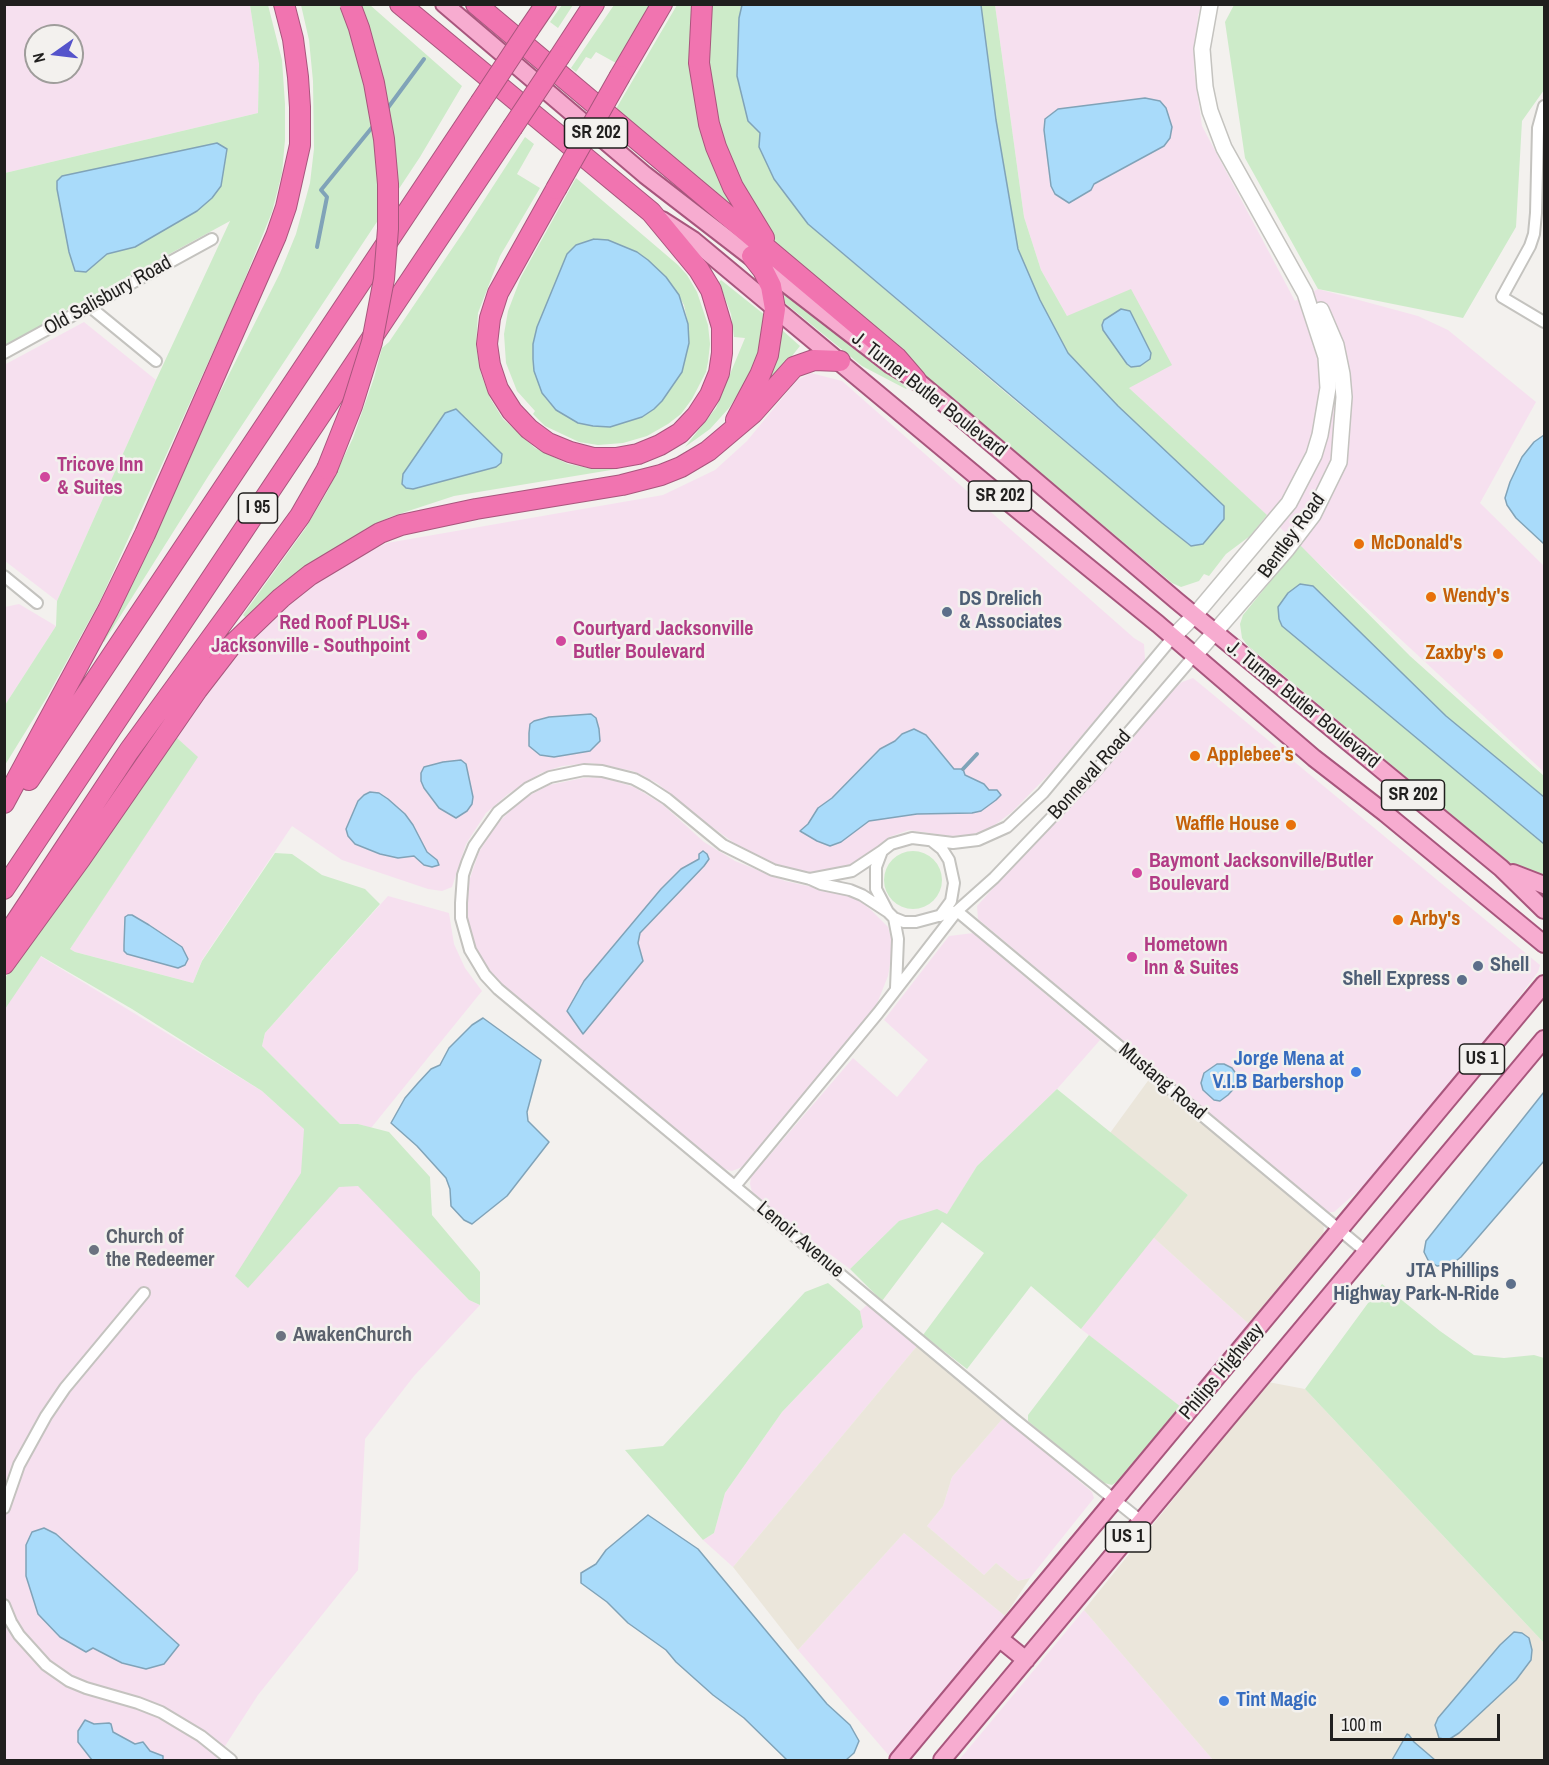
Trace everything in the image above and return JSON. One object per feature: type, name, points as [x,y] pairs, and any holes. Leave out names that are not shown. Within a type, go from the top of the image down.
[{"type":"highway","points":[[4,803],[108,610],[276,236],[291,187],[300,145],[298,77],[293,39],[284,4]]},
{"type":"highway","points":[[4,940],[129,751],[300,516],[327,469],[352,406],[372,342],[384,279],[388,229],[388,184],[384,139],[374,82],[350,4]]},
{"type":"highway","name":"SR 202","points":[[400,4],[459,52]]},
{"type":"highway","points":[[423,4],[459,52]]},
{"type":"highway","points":[[476,4],[897,358],[916,380]]},
{"type":"highway","name":"I 95","points":[[4,816],[122,644],[530,29],[544,4]]},
{"type":"highway","name":"I 95","points":[[4,889],[594,4]]},
{"type":"highway","points":[[651,213],[699,270],[711,290],[722,327],[719,373],[697,415],[680,433],[660,445],[638,454],[616,458],[593,458],[570,452],[548,443],[529,429],[512,411],[498,389],[490,365],[488,344],[490,318],[498,292],[662,4]]},
{"type":"highway","points":[[702,4],[699,63],[703,95],[716,147],[733,187],[747,212],[764,238],[785,263]]},
{"type":"highway","name":"J. Turner Butler Boulevard","points":[[459,52],[651,213]]},
{"type":"highway","points":[[731,430],[768,355],[776,309],[771,286],[763,270],[752,256]]},
{"type":"highway","points":[[4,964],[81,858],[197,690],[231,646],[281,597],[310,575],[380,532],[401,525],[477,509],[622,485],[662,475],[701,455],[753,413],[794,367],[814,360],[840,361]]},
{"type":"main road","name":"J. Turner Butler Boulevard","points":[[444,4],[645,175],[891,365],[916,380],[1215,633],[1501,868],[1545,910]]},
{"type":"main road","name":"J. Turner Butler Boulevard","points":[[651,213],[693,240],[1173,638],[1314,758],[1545,944]]},
{"type":"main road","points":[[1501,868],[1545,885]]},
{"type":"main road","name":"Philips Highway","points":[[898,1761],[1545,984]]},
{"type":"main road","name":"Philips Highway","points":[[942,1761],[1545,1039]]},
{"type":"main road","points":[[1000,1639],[1026,1660]]},
{"type":"street","name":"Bentley Road","points":[[1195,615],[1290,503],[1314,455],[1329,388],[1326,357],[1305,293],[1224,148],[1210,111],[1205,87],[1202,50],[1210,4]]},
{"type":"street","points":[[1545,106],[1538,128],[1534,234],[1530,246],[1502,297],[1545,322]]},
{"type":"street","name":"Old Salisbury Road","points":[[4,353],[212,239]]},
{"type":"street","name":"Bentley Road","points":[[1215,633],[1313,515],[1339,462],[1344,397],[1342,374],[1336,345],[1325,318],[1319,307],[1305,293]]},
{"type":"street","points":[[89,306],[156,361]]},
{"type":"street","points":[[4,576],[37,603]]},
{"type":"street","name":"Bonneval Road","points":[[810,879],[852,871],[891,844],[912,838],[953,843],[978,840],[1007,827],[1043,793],[1195,615]]},
{"type":"street","name":"Bonneval Road","points":[[735,1186],[878,1014],[957,911],[994,878],[1092,775],[1215,633]]},
{"type":"street","name":"Lenoir Avenue","points":[[891,915],[862,895],[773,870],[723,845],[667,799],[634,779],[602,771],[584,770],[561,774],[541,781],[514,798],[498,812],[474,846],[463,875],[461,903],[461,918],[470,950],[485,975],[498,989],[1141,1521]]},
{"type":"street","points":[[931,841],[942,849],[949,860],[954,883],[951,901],[940,916]]},
{"type":"street","points":[[882,851],[876,867],[876,889],[891,915],[898,939],[896,988]]},
{"type":"street","name":"Bonneval Road","points":[[891,915],[904,922],[916,922],[957,911]]},
{"type":"street","name":"Mustang Road","points":[[957,911],[1365,1252]]},
{"type":"street","points":[[4,1508],[19,1465],[46,1416],[65,1388],[144,1293]]},
{"type":"street","points":[[4,1605],[19,1635],[46,1665],[86,1688],[161,1712],[201,1736],[231,1761]]},
{"type":"shaded area","points":[[4,5],[250,5],[259,64],[258,113],[5,173]]},
{"type":"shaded area","points":[[995,5],[1202,5],[1198,15],[1194,70],[1202,126],[1295,301],[1318,289],[1418,316],[1448,330],[1536,402],[1480,503],[1544,566],[1544,772],[1129,388],[1067,316],[1041,270],[1024,217]]},
{"type":"shaded area","points":[[84,322],[156,380],[57,601],[5,561],[4,365]]},
{"type":"shaded area","points":[[811,373],[842,381],[1134,638],[1144,644],[1145,660],[1054,769],[1012,812],[992,827],[971,835],[950,836],[909,830],[889,837],[860,862],[847,868],[809,872],[778,867],[744,850],[694,814],[657,783],[633,771],[591,763],[562,766],[541,773],[508,794],[486,813],[466,844],[452,887],[442,891],[428,889],[342,860],[292,826],[202,960],[193,983],[70,949],[197,757],[176,737],[233,657],[296,595],[349,561],[387,543],[663,495],[715,470],[747,441],[797,380]]},
{"type":"shaded area","points":[[19,604],[56,626],[5,705],[5,607]]},
{"type":"shaded area","points":[[1193,678],[1540,965],[1538,972],[1482,1046],[1368,1182],[1334,1212],[1326,1212],[978,919],[977,906],[1173,690],[1182,682]]},
{"type":"shaded area","points":[[602,777],[634,787],[662,804],[704,842],[735,861],[785,881],[853,896],[888,927],[893,945],[888,976],[876,1006],[742,1167],[732,1171],[724,1169],[496,980],[478,953],[469,932],[466,903],[469,881],[479,852],[497,824],[521,800],[549,785],[583,778]]},
{"type":"shaded area","points":[[388,896],[449,913],[454,944],[465,968],[482,991],[371,1128],[358,1124],[340,1124],[262,1046],[265,1033]]},
{"type":"shaded area","points":[[973,933],[1100,1040],[1057,1089],[977,1166],[947,1215],[899,1221],[850,1269],[752,1192],[751,1177],[853,1058],[897,1097],[928,1060],[884,1020],[949,936]]},
{"type":"shaded area","points":[[40,956],[262,1091],[304,1129],[469,1300],[480,1305],[414,1376],[365,1439],[358,1570],[258,1695],[216,1760],[5,1760],[4,1009]]},
{"type":"shaded area","points":[[1150,1078],[1324,1225],[1323,1239],[1250,1325],[1153,1237],[1188,1195],[1110,1133]]},
{"type":"shaded area","points":[[1153,1237],[1250,1325],[1183,1409],[1081,1329]]},
{"type":"shaded area","points":[[867,1305],[917,1346],[733,1567],[703,1540],[714,1533],[725,1493],[782,1412],[863,1327],[860,1311]]},
{"type":"shaded area","points":[[917,1346],[1004,1417],[952,1477],[943,1506],[927,1526],[984,1575],[996,1563],[1018,1581],[1030,1578],[1005,1616],[904,1533],[798,1650],[733,1567]]},
{"type":"shaded area","points":[[1268,1382],[1305,1389],[1544,1643],[1544,1760],[1213,1760],[1084,1610]]},
{"type":"shaded area","points":[[1004,1417],[1092,1492],[1094,1498],[1030,1578],[1018,1581],[996,1563],[984,1575],[927,1526],[943,1506],[952,1477]]},
{"type":"shaded area","points":[[904,1533],[1005,1616],[891,1758],[798,1650]]},
{"type":"shaded area","points":[[1084,1610],[1213,1760],[959,1760]]},
{"type":"green space","points":[[250,5],[268,5],[282,60],[285,104],[282,173],[272,212],[235,303],[100,601],[47,697],[5,765],[5,705],[56,626],[57,601],[230,221],[61,313],[5,348],[5,173],[258,113],[259,64]],"holes":[[[62,176],[135,247],[107,254],[86,272]]]},
{"type":"green space","points":[[301,5],[370,5],[462,86],[420,157],[209,475],[104,642],[100,639],[280,273],[296,234],[310,183],[314,149],[313,81],[309,40]]},
{"type":"green space","points":[[562,5],[573,5],[558,28],[550,22]]},
{"type":"green space","points":[[614,5],[651,5],[616,63],[596,52],[591,59],[586,57],[576,72],[571,68]]},
{"type":"green space","points":[[677,5],[697,5],[696,70],[757,235],[613,114]]},
{"type":"green space","points":[[709,5],[742,5],[739,18],[737,76],[760,133],[759,147],[808,224],[1190,546],[1118,406],[1068,353],[1040,300],[1018,249],[996,120],[981,5],[995,5],[1024,217],[1041,270],[1067,316],[1131,289],[1172,365],[1129,388],[1267,515],[1250,536],[1226,554],[1209,576],[1204,574],[1199,581],[1181,587],[1172,583],[806,276],[782,252],[766,233],[748,204],[712,108],[706,30]]},
{"type":"green space","points":[[1234,5],[1544,5],[1544,90],[1522,121],[1516,227],[1463,318],[1318,289],[1245,158],[1225,22]]},
{"type":"green space","points":[[525,137],[534,144],[517,174],[540,188],[500,256],[478,313],[476,346],[481,374],[490,398],[503,419],[535,448],[568,464],[589,468],[617,469],[454,496],[390,517],[365,529],[247,619],[243,615],[305,529],[327,492],[353,438],[382,348],[389,342]],"holes":[[[456,409],[502,455],[402,479],[445,413]]]},
{"type":"green space","points":[[576,178],[678,265],[697,292],[708,325],[710,344],[708,362],[706,372],[692,399],[681,414],[647,436],[623,443],[598,445],[579,442],[545,426],[533,414],[535,411],[517,391],[506,363],[504,334],[508,311],[521,277]],"holes":[[[567,254],[648,260],[673,286],[684,305],[689,343],[682,372],[662,401],[642,417],[610,427],[556,410],[545,398],[533,344],[537,327]]]},
{"type":"green space","points":[[721,280],[766,316],[760,351],[750,375],[729,408],[710,429],[685,447],[716,408],[745,338],[734,337],[731,314],[719,282]]},
{"type":"green space","points":[[784,292],[855,345],[907,388],[862,366],[785,303]]},
{"type":"green space","points":[[782,330],[800,346],[767,387],[764,382]]},
{"type":"green space","points":[[1300,545],[1410,656],[1544,776],[1544,797],[1446,716],[1313,586],[1544,844],[1544,881],[1512,865],[1247,645],[1242,638],[1240,624],[1243,615]]},
{"type":"green space","points":[[176,737],[198,757],[70,949],[193,983],[202,961],[275,853],[292,854],[322,875],[365,889],[380,904],[265,1033],[262,1046],[340,1124],[358,1124],[389,1132],[430,1177],[432,1215],[480,1272],[480,1305],[469,1300],[358,1186],[339,1187],[248,1288],[235,1276],[301,1173],[304,1129],[262,1091],[132,1009],[41,956],[5,1009],[5,978]]},
{"type":"green space","points":[[913,851],[924,853],[934,859],[940,869],[942,880],[940,891],[934,901],[924,907],[913,909],[902,907],[892,901],[886,891],[884,880],[886,869],[892,859],[902,853]]},
{"type":"green space","points":[[1057,1089],[1188,1195],[1081,1329],[1031,1286],[967,1369],[923,1335],[984,1253],[942,1222],[882,1301],[850,1269],[899,1221],[937,1209],[947,1214],[977,1166]]},
{"type":"green space","points":[[828,1283],[860,1311],[863,1327],[782,1412],[725,1493],[714,1533],[703,1540],[625,1450],[663,1446],[805,1292]]},
{"type":"green space","points":[[1382,1284],[1474,1355],[1504,1358],[1534,1355],[1544,1358],[1544,1643],[1305,1389]]},
{"type":"green space","points":[[1089,1335],[1181,1407],[1120,1480],[1112,1485],[1100,1482],[1028,1421],[1028,1415]]},
{"type":"water","points":[[742,5],[981,5],[996,120],[1018,249],[1040,300],[1068,353],[1118,406],[1224,506],[1224,519],[1203,544],[1191,546],[1162,523],[808,224],[774,179],[759,147],[760,133],[748,121],[737,76],[739,18]]},
{"type":"water","points":[[1145,98],[1160,101],[1166,108],[1172,127],[1170,138],[1164,146],[1094,184],[1091,190],[1069,203],[1055,194],[1051,186],[1044,130],[1045,119],[1058,109]]},
{"type":"water","points":[[217,143],[227,149],[221,186],[212,198],[197,211],[135,247],[107,254],[86,272],[75,271],[57,189],[57,181],[62,176]]},
{"type":"water","points":[[594,239],[608,240],[637,252],[648,260],[666,277],[679,295],[688,324],[689,343],[682,372],[662,401],[642,417],[610,427],[578,423],[556,410],[542,393],[534,371],[533,344],[537,327],[567,254],[576,245]]},
{"type":"water","points":[[1121,309],[1130,311],[1151,353],[1150,359],[1140,366],[1131,367],[1127,364],[1103,330],[1104,320]]},
{"type":"water","points":[[456,409],[502,454],[501,463],[496,467],[413,489],[406,488],[402,484],[403,474],[445,413]]},
{"type":"water","points":[[1544,435],[1544,544],[1516,518],[1505,498],[1522,457],[1534,442]]},
{"type":"water","points":[[1300,584],[1313,586],[1446,716],[1544,797],[1544,844],[1282,626],[1278,607],[1288,593]]},
{"type":"water","points":[[591,714],[596,718],[600,741],[590,751],[554,757],[540,755],[529,746],[530,724],[534,721],[549,717]]},
{"type":"water","points":[[914,729],[926,735],[954,769],[963,769],[965,775],[984,784],[989,790],[997,790],[1001,795],[981,811],[972,813],[917,814],[869,821],[841,842],[830,846],[800,831],[808,824],[818,808],[832,798],[880,749]]},
{"type":"water","points":[[461,760],[466,764],[473,797],[472,804],[467,811],[456,818],[439,808],[424,788],[421,773],[424,767]]},
{"type":"water","points":[[370,792],[379,793],[405,814],[427,852],[437,860],[439,865],[432,867],[424,865],[414,856],[398,858],[380,854],[355,844],[348,836],[346,829],[358,801]]},
{"type":"water","points":[[703,851],[709,859],[704,866],[640,933],[638,943],[643,961],[583,1034],[567,1011],[584,981],[661,889],[681,869],[699,859],[699,854]]},
{"type":"water","points":[[128,915],[149,925],[182,947],[188,959],[185,965],[178,968],[127,954],[124,951],[124,945],[125,917]]},
{"type":"water","points":[[483,1018],[541,1060],[527,1112],[528,1121],[549,1142],[507,1196],[472,1224],[464,1220],[451,1206],[450,1189],[446,1178],[417,1146],[391,1123],[405,1098],[418,1083],[431,1069],[440,1065],[449,1048],[472,1025]]},
{"type":"water","points":[[1217,1064],[1224,1064],[1232,1068],[1239,1078],[1239,1083],[1220,1101],[1214,1100],[1203,1090],[1201,1083],[1204,1073]]},
{"type":"water","points":[[1544,1092],[1544,1161],[1461,1257],[1452,1264],[1437,1266],[1428,1260],[1424,1252],[1426,1241]]},
{"type":"water","points":[[648,1515],[698,1549],[827,1704],[850,1725],[859,1741],[854,1753],[846,1760],[787,1760],[744,1718],[713,1695],[676,1662],[666,1650],[628,1623],[607,1602],[581,1583],[581,1573],[596,1564],[606,1550]]},
{"type":"water","points":[[44,1528],[56,1534],[179,1645],[164,1664],[146,1669],[122,1663],[93,1648],[86,1652],[60,1637],[38,1614],[26,1576],[26,1545],[32,1532]]},
{"type":"water","points":[[1514,1632],[1522,1633],[1529,1638],[1532,1650],[1531,1660],[1516,1680],[1459,1733],[1448,1740],[1439,1738],[1435,1725],[1438,1718],[1500,1645]]},
{"type":"water","points":[[85,1720],[94,1724],[111,1724],[113,1732],[135,1744],[143,1742],[150,1751],[163,1756],[163,1760],[92,1760],[78,1742],[78,1731]]},
{"type":"water","points":[[1407,1734],[1414,1742],[1435,1760],[1392,1760]]},
{"type":"waterway","points":[[387,109],[424,59]]},
{"type":"waterway","points":[[317,247],[327,197],[321,190],[374,125]]},
{"type":"waterway","points":[[963,769],[977,754]]},
{"type":"place","name":"Tricove Inn & Suites","points":[[45,477]]},
{"type":"place","name":"McDonald's","points":[[1359,544]]},
{"type":"place","name":"Wendy's","points":[[1431,597]]},
{"type":"place","name":"DS Drelich & Associates","points":[[947,612]]},
{"type":"place","name":"Red Roof PLUS+ Jacksonville - Southpoint","points":[[422,635]]},
{"type":"place","name":"Courtyard Jacksonville Butler Boulevard","points":[[561,641]]},
{"type":"place","name":"Zaxby's","points":[[1498,654]]},
{"type":"place","name":"Applebee's","points":[[1195,756]]},
{"type":"place","name":"Waffle House","points":[[1291,825]]},
{"type":"place","name":"Baymont Jacksonville/Butler Boulevard","points":[[1137,873]]},
{"type":"place","name":"Arby's","points":[[1398,920]]},
{"type":"place","name":"Hometown Inn & Suites","points":[[1132,957]]},
{"type":"place","name":"Shell","points":[[1478,966]]},
{"type":"place","name":"Shell Express","points":[[1462,980]]},
{"type":"place","name":"Jorge Mena at V.I.B Barbershop","points":[[1356,1072]]},
{"type":"place","name":"Church of the Redeemer","points":[[94,1250]]},
{"type":"place","name":"JTA Phillips Highway Park-N-Ride","points":[[1511,1284]]},
{"type":"place","name":"AwakenChurch","points":[[281,1336]]},
{"type":"place","name":"Tint Magic","points":[[1224,1701]]}]
